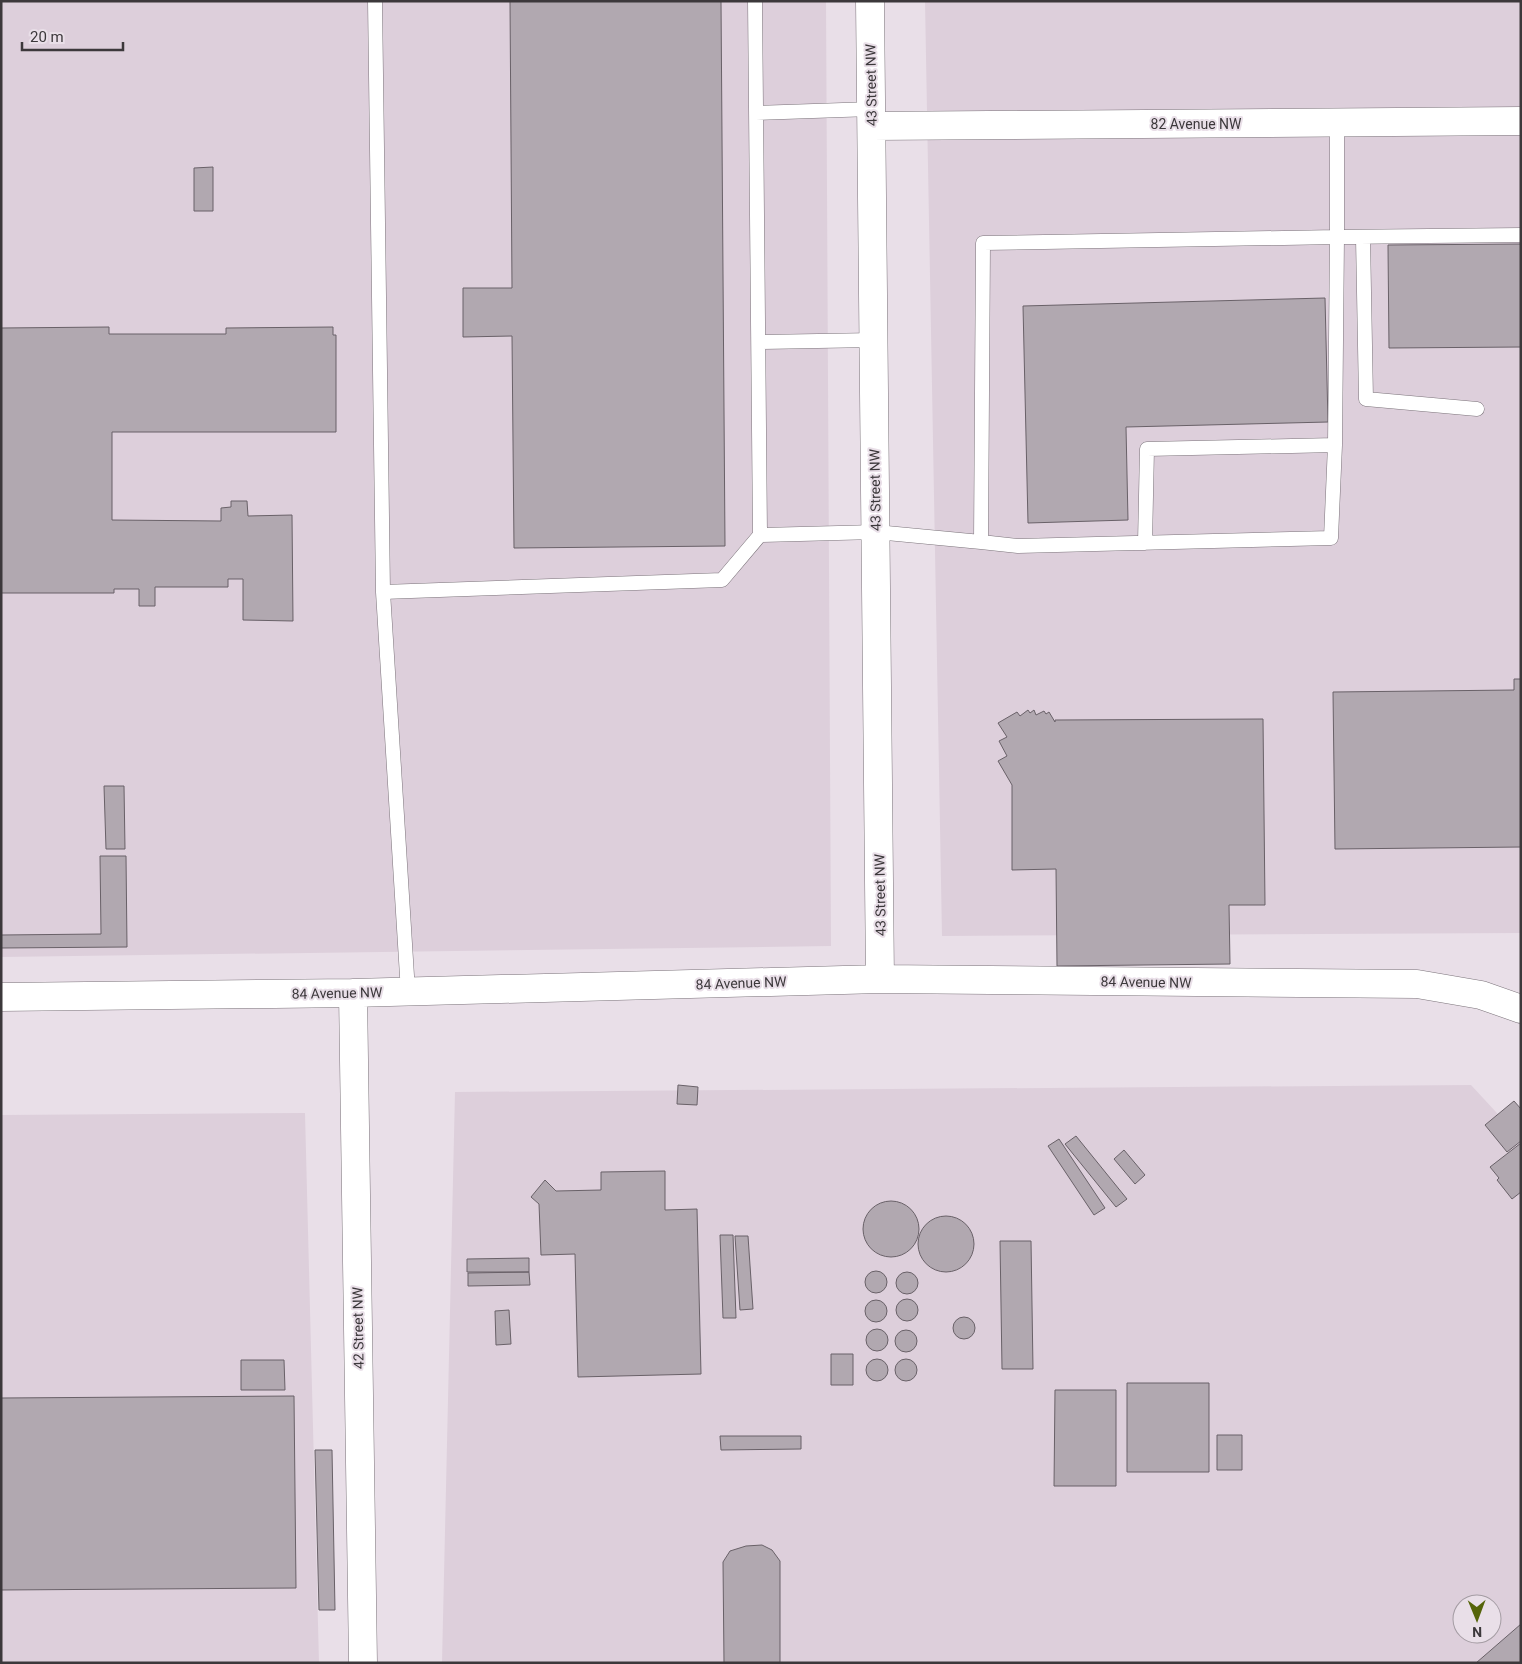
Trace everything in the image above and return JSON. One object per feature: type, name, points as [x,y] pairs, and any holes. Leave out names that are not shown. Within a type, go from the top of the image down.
[{"type":"street","name":"43 Street NW","points":[[870,1],[880,979]]},
{"type":"street","name":"82 Avenue NW","points":[[872,117],[1337,123],[1521,121]]},
{"type":"street","name":"84 Avenue NW","points":[[1,997],[408,992],[880,979],[1417,984],[1481,995],[1521,1009]]},
{"type":"street","name":"42 Street NW","points":[[353,993],[363,1663]]},
{"type":"lane","points":[[375,1],[383,592],[408,992]]},
{"type":"lane","points":[[383,592],[722,580],[760,535],[755,1]]},
{"type":"lane","points":[[756,113],[872,117]]},
{"type":"lane","points":[[760,535],[876,532],[1018,546],[1331,538],[1335,445],[1337,123]]},
{"type":"lane","points":[[981,542],[983,243],[1521,235]]},
{"type":"lane","points":[[1362,238],[1366,399],[1477,409]]},
{"type":"lane","points":[[759,342],[874,340]]},
{"type":"lane","points":[[1145,543],[1147,448],[1335,445]]},
{"type":"shaded area","points":[[1,1],[826,1],[831,946],[1,957]]},
{"type":"shaded area","points":[[925,1],[1521,1],[1521,933],[942,936]]},
{"type":"shaded area","points":[[1471,1085],[1521,1139],[1521,1663],[442,1663],[455,1092]]},
{"type":"shaded area","points":[[305,1113],[319,1663],[1,1663],[1,1115]]},
{"type":"building","points":[[510,1],[721,1],[725,546],[514,548],[512,336],[463,337],[463,288],[512,288]]},
{"type":"building","points":[[213,167],[213,211],[194,211],[194,168]]},
{"type":"building","points":[[1521,244],[1521,347],[1389,348],[1388,245]]},
{"type":"building","points":[[1325,298],[1328,422],[1126,427],[1128,520],[1028,523],[1023,306]]},
{"type":"building","points":[[109,327],[109,334],[226,334],[226,328],[333,327],[333,335],[336,335],[336,432],[112,432],[112,520],[221,521],[221,508],[231,507],[231,501],[247,501],[248,516],[292,515],[293,621],[243,620],[243,579],[228,579],[228,587],[155,587],[155,606],[139,606],[139,589],[114,589],[114,593],[1,593],[1,328]]},
{"type":"building","points":[[1514,679],[1521,679],[1521,847],[1335,849],[1333,692],[1514,690]]},
{"type":"building","points":[[1028,710],[1030,713],[1034,710],[1036,715],[1044,711],[1046,714],[1049,712],[1055,722],[1055,720],[1263,719],[1265,905],[1229,905],[1230,964],[1057,966],[1056,869],[1012,870],[1012,785],[998,761],[1007,756],[999,741],[1007,737],[998,723],[1017,712],[1020,716]]},
{"type":"building","points":[[104,786],[124,786],[125,849],[106,849]]},
{"type":"building","points":[[100,856],[126,856],[127,947],[1,948],[1,935],[101,934]]},
{"type":"building","points":[[678,1085],[698,1087],[697,1105],[677,1104]]},
{"type":"building","points":[[1514,1101],[1521,1109],[1521,1141],[1507,1152],[1485,1125]]},
{"type":"building","points":[[1076,1136],[1127,1199],[1116,1207],[1065,1144]]},
{"type":"building","points":[[1059,1139],[1105,1208],[1094,1215],[1048,1146]]},
{"type":"building","points":[[1521,1143],[1521,1192],[1512,1199],[1497,1180],[1499,1178],[1490,1167]]},
{"type":"building","points":[[1124,1150],[1145,1175],[1135,1184],[1114,1159]]},
{"type":"building","points":[[665,1171],[665,1210],[697,1209],[701,1374],[578,1377],[575,1254],[541,1255],[539,1204],[531,1197],[545,1180],[556,1191],[601,1190],[601,1172]]},
{"type":"building","points":[[891,1201],[902,1203],[911,1209],[917,1218],[919,1229],[917,1240],[911,1249],[902,1255],[891,1257],[880,1255],[871,1249],[865,1240],[863,1229],[865,1218],[871,1209],[880,1203]]},
{"type":"building","points":[[946,1216],[957,1218],[966,1224],[972,1233],[974,1244],[972,1255],[966,1264],[957,1270],[946,1272],[935,1270],[926,1264],[920,1255],[918,1244],[920,1233],[926,1224],[935,1218]]},
{"type":"building","points":[[720,1235],[733,1235],[736,1318],[723,1318]]},
{"type":"building","points":[[735,1236],[748,1236],[753,1309],[740,1310]]},
{"type":"building","points":[[1000,1241],[1031,1241],[1033,1369],[1002,1369]]},
{"type":"building","points":[[529,1258],[529,1272],[467,1272],[467,1259]]},
{"type":"building","points":[[876,1271],[884,1274],[887,1282],[884,1290],[876,1293],[868,1290],[865,1282],[868,1274]]},
{"type":"building","points":[[529,1272],[530,1285],[468,1286],[468,1273]]},
{"type":"building","points":[[907,1272],[915,1275],[918,1283],[915,1291],[907,1294],[899,1291],[896,1283],[899,1275]]},
{"type":"building","points":[[907,1299],[915,1302],[918,1310],[915,1318],[907,1321],[899,1318],[896,1310],[899,1302]]},
{"type":"building","points":[[876,1300],[884,1303],[887,1311],[884,1319],[876,1322],[868,1319],[865,1311],[868,1303]]},
{"type":"building","points":[[509,1310],[511,1344],[496,1345],[495,1311]]},
{"type":"building","points":[[964,1317],[972,1320],[975,1328],[972,1336],[964,1339],[956,1336],[953,1328],[956,1320]]},
{"type":"building","points":[[877,1329],[885,1332],[888,1340],[885,1348],[877,1351],[869,1348],[866,1340],[869,1332]]},
{"type":"building","points":[[906,1330],[914,1333],[917,1341],[914,1349],[906,1352],[898,1349],[895,1341],[898,1333]]},
{"type":"building","points":[[831,1354],[853,1354],[853,1385],[831,1385]]},
{"type":"building","points":[[877,1359],[885,1362],[888,1370],[885,1378],[877,1381],[869,1378],[866,1370],[869,1362]]},
{"type":"building","points":[[906,1359],[914,1362],[917,1370],[914,1378],[906,1381],[898,1378],[895,1370],[898,1362]]},
{"type":"building","points":[[241,1360],[284,1360],[285,1390],[241,1390]]},
{"type":"building","points":[[1127,1383],[1209,1383],[1209,1472],[1127,1472]]},
{"type":"building","points":[[1055,1390],[1116,1390],[1116,1486],[1054,1486]]},
{"type":"building","points":[[294,1396],[296,1588],[1,1590],[1,1398]]},
{"type":"building","points":[[1217,1435],[1242,1435],[1242,1470],[1217,1470]]},
{"type":"building","points":[[720,1436],[801,1436],[801,1449],[721,1450]]},
{"type":"building","points":[[315,1450],[332,1450],[335,1610],[319,1610]]},
{"type":"building","points":[[762,1545],[772,1550],[780,1561],[780,1663],[724,1663],[723,1562],[730,1551],[746,1546]]},
{"type":"building","points":[[1521,1624],[1521,1663],[1476,1663],[1498,1644],[1502,1644],[1502,1640]]}]
